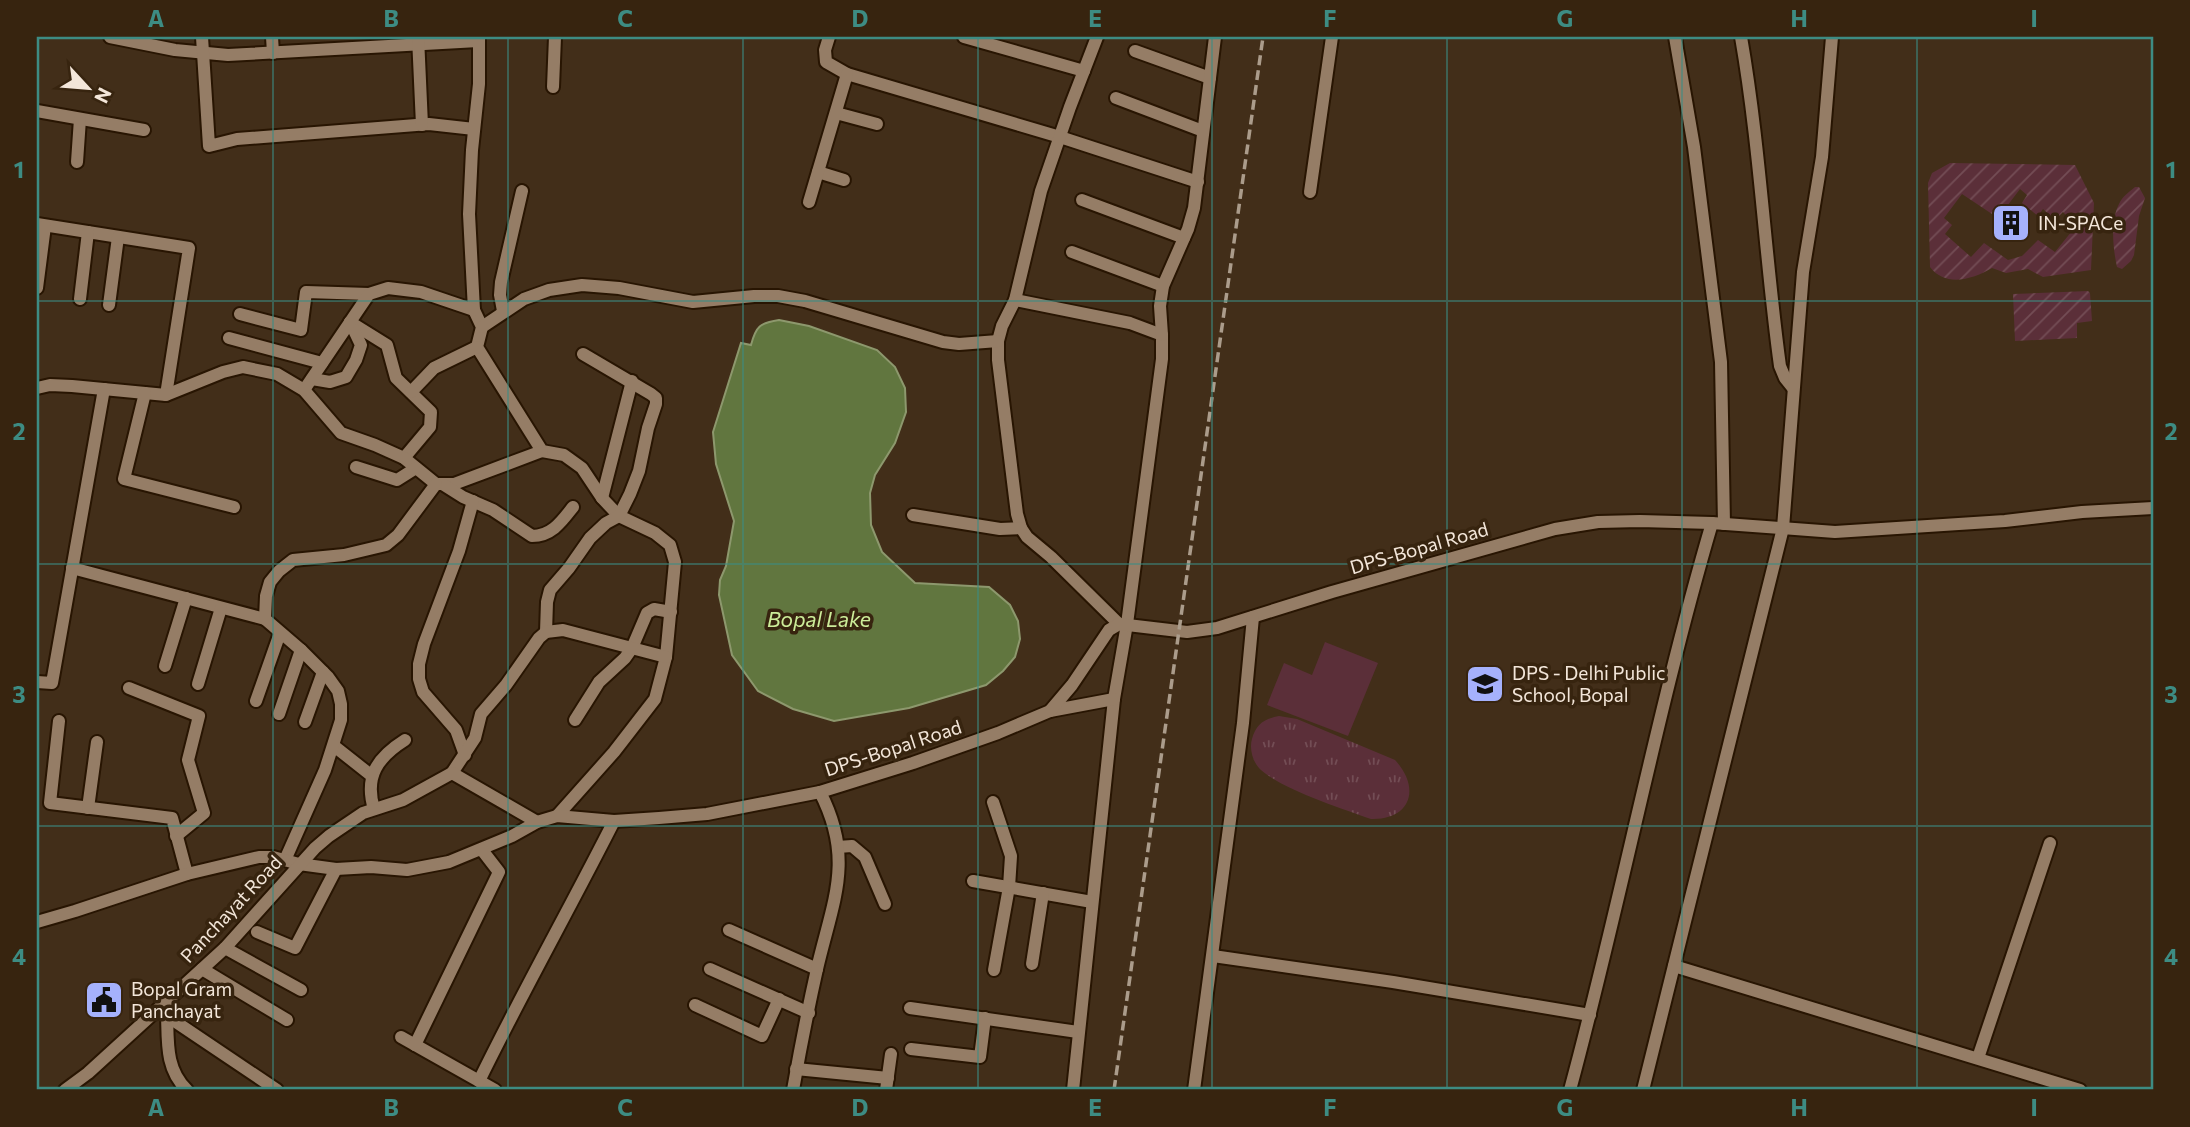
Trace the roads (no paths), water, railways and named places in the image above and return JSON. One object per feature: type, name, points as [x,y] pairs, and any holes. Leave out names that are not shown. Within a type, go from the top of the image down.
[{"type":"street","points":[[110,37],[175,50],[228,55],[418,40],[479,39],[469,214],[474,310],[482,327]]},
{"type":"street","points":[[202,37],[209,146],[237,139],[422,125],[474,129]]},
{"type":"street","points":[[272,37],[273,52]]},
{"type":"street","points":[[553,87],[555,37]]},
{"type":"street","points":[[829,37],[825,50],[826,62],[847,74],[1059,137],[1198,182]]},
{"type":"street","points":[[964,37],[1084,71]]},
{"type":"street","points":[[1097,37],[1041,191],[1015,300],[998,341],[998,360],[1021,528],[1027,537],[1123,624]]},
{"type":"street","points":[[1073,1090],[1123,624],[1162,359],[1160,306],[1163,286],[1195,208],[1215,37]]},
{"type":"street","points":[[1310,192],[1332,37]]},
{"type":"street","points":[[1570,1090],[1591,1015],[1660,716],[1718,523],[1721,362],[1695,147],[1675,37]]},
{"type":"street","points":[[1741,37],[1751,96],[1768,275],[1780,366],[1793,388]]},
{"type":"street","points":[[1643,1090],[1783,528],[1803,272],[1822,157],[1832,37]]},
{"type":"street","points":[[418,40],[422,125]]},
{"type":"street","points":[[1135,51],[1210,78]]},
{"type":"street","points":[[809,202],[847,74]]},
{"type":"street","points":[[1116,98],[1203,131]]},
{"type":"street","points":[[37,111],[144,130]]},
{"type":"street","points":[[836,113],[877,124]]},
{"type":"street","points":[[77,162],[80,119]]},
{"type":"street","points":[[818,172],[844,180]]},
{"type":"street","points":[[503,311],[501,282],[522,191]]},
{"type":"street","points":[[1082,200],[1184,238]]},
{"type":"street","points":[[37,288],[41,225],[189,248],[166,395]]},
{"type":"street","points":[[80,299],[88,232]]},
{"type":"street","points":[[109,305],[118,237]]},
{"type":"street","points":[[1072,252],[1163,286]]},
{"type":"street","points":[[542,451],[477,347],[482,327],[524,299],[549,290],[582,285],[618,288],[693,302],[778,296],[805,301],[943,342],[959,344],[998,341]]},
{"type":"street","points":[[240,314],[301,330],[306,292],[369,294],[388,288],[421,292],[474,310]]},
{"type":"street","points":[[308,384],[369,294]]},
{"type":"street","points":[[1015,300],[1130,323],[1162,335]]},
{"type":"street","points":[[37,388],[50,385],[166,395],[243,366],[308,384],[330,382],[346,377],[361,345],[350,322]]},
{"type":"street","points":[[350,322],[387,345],[396,378],[432,412],[430,427],[404,458]]},
{"type":"street","points":[[229,338],[322,363]]},
{"type":"street","points":[[411,392],[434,368],[477,347]]},
{"type":"street","points":[[546,632],[550,590],[590,538],[606,523],[619,516],[634,485],[656,404],[656,398],[632,381],[583,354]]},
{"type":"street","points":[[602,498],[632,381]]},
{"type":"street","points":[[308,384],[341,433],[404,458],[440,485],[508,518],[524,533],[532,536],[548,533],[573,507]]},
{"type":"street","points":[[37,682],[52,683],[104,389]]},
{"type":"street","points":[[145,393],[124,480],[234,507]]},
{"type":"street","points":[[37,922],[187,874],[259,857],[273,857],[335,869],[371,867],[407,870],[449,862],[482,850],[537,822],[557,816],[614,752],[654,699],[666,657],[675,562],[670,545],[655,533],[619,516],[602,498],[582,468],[564,455],[542,451],[454,484],[440,485],[398,536],[386,545],[344,555],[293,560],[270,582],[266,596],[265,620]]},
{"type":"street","points":[[356,467],[397,480],[416,468]]},
{"type":"street","points":[[465,755],[456,730],[423,692],[419,679],[419,664],[459,551],[473,502]]},
{"type":"street","name":"DPS-Bopal Road","points":[[557,816],[614,821],[707,814],[820,792],[913,763],[998,733],[1050,711],[1072,685],[1109,630],[1123,624],[1187,632],[1217,628],[1332,592],[1555,529],[1598,522],[1718,523],[1835,532],[2153,508]]},
{"type":"street","points":[[913,515],[1000,529],[1021,528]]},
{"type":"street","points":[[72,568],[265,620],[301,650],[338,691],[341,720],[334,746],[309,810],[285,860]]},
{"type":"street","points":[[165,666],[186,598]]},
{"type":"street","points":[[198,684],[221,608]]},
{"type":"street","points":[[575,720],[599,682],[625,659],[647,613],[654,609],[671,612]]},
{"type":"street","points":[[1194,1090],[1243,723],[1253,617]]},
{"type":"street","points":[[537,822],[452,773],[475,738],[481,714],[506,685],[539,638],[546,632],[563,630],[666,657]]},
{"type":"street","points":[[256,701],[280,633]]},
{"type":"street","points":[[279,714],[301,650]]},
{"type":"street","points":[[305,722],[323,672]]},
{"type":"street","points":[[129,688],[199,716],[187,760],[204,813],[176,836]]},
{"type":"street","points":[[1050,711],[1114,699]]},
{"type":"street","points":[[59,721],[50,803],[172,818],[187,874]]},
{"type":"street","points":[[374,809],[370,786],[372,776],[387,752],[405,740]]},
{"type":"street","points":[[88,808],[97,742]]},
{"type":"street","points":[[334,746],[372,776]]},
{"type":"street","name":"Panchayat Road","points":[[65,1090],[167,1009],[299,864],[329,836],[363,813],[403,800],[452,773]]},
{"type":"street","points":[[793,1090],[817,969],[834,908],[839,865],[837,834],[831,813],[820,792]]},
{"type":"street","points":[[993,802],[1011,856],[1009,887],[994,971]]},
{"type":"street","points":[[478,1081],[614,821]]},
{"type":"street","points":[[1978,1058],[2050,843]]},
{"type":"street","points":[[838,847],[852,846],[865,857],[885,904]]},
{"type":"street","points":[[415,1045],[499,872],[482,850]]},
{"type":"street","points":[[257,932],[295,948],[335,869]]},
{"type":"street","points":[[973,881],[1092,902]]},
{"type":"street","points":[[1032,964],[1043,893]]},
{"type":"street","points":[[729,930],[817,969]]},
{"type":"street","points":[[225,948],[301,990]]},
{"type":"street","points":[[1213,956],[1591,1015]]},
{"type":"street","points":[[1674,966],[2080,1090]]},
{"type":"street","points":[[710,968],[809,1013]]},
{"type":"street","points":[[202,969],[287,1020]]},
{"type":"street","points":[[695,1005],[762,1036],[779,999]]},
{"type":"street","points":[[910,1008],[1078,1032]]},
{"type":"street","points":[[167,1009],[171,1068],[187,1090]]},
{"type":"street","points":[[167,1009],[277,1090]]},
{"type":"street","points":[[911,1049],[980,1058],[985,1018]]},
{"type":"street","points":[[401,1037],[495,1090]]},
{"type":"street","points":[[796,1069],[887,1084],[891,1054]]},
{"type":"water","name":"Bopal Lake","points":[[779,320],[809,326],[877,350],[895,367],[905,388],[906,412],[895,443],[875,475],[870,493],[871,525],[882,552],[915,583],[989,587],[1010,605],[1018,621],[1020,639],[1015,657],[986,685],[909,708],[834,721],[793,709],[758,691],[732,655],[719,595],[734,521],[716,464],[713,432],[741,343],[751,345],[760,326]]},
{"type":"railway","points":[[1114,1090],[1263,37]]},
{"type":"place","name":"IN-SPACe","points":[[2011,223]]},
{"type":"place","name":"DPS - Delhi Public School, Bopal","points":[[1485,684]]},
{"type":"place","name":"Bopal Gram Panchayat","points":[[104,1000]]}]
